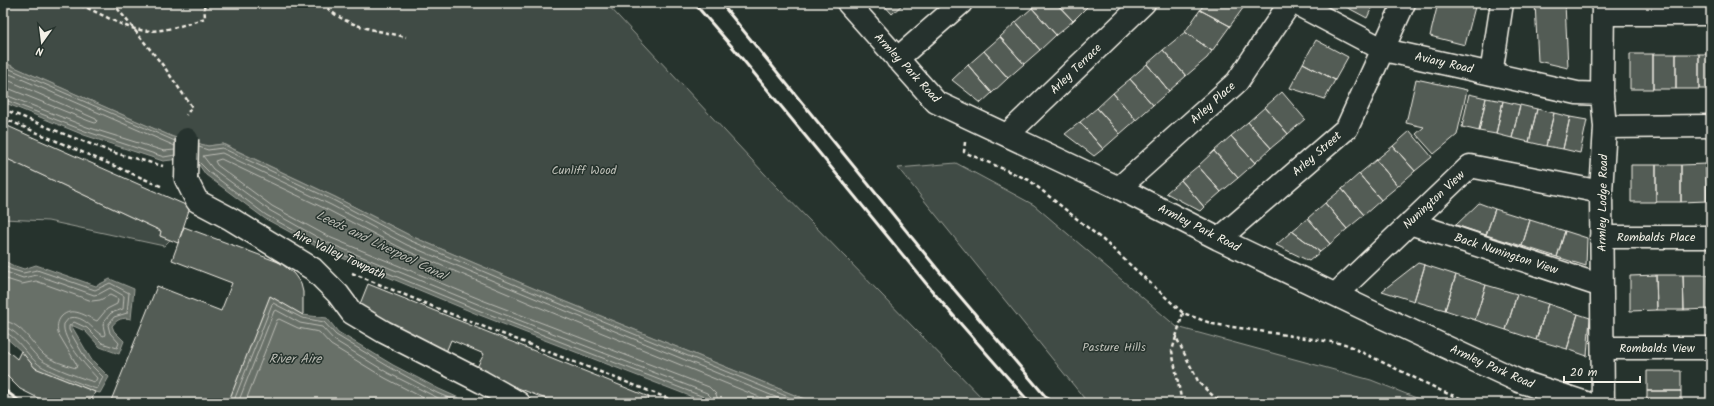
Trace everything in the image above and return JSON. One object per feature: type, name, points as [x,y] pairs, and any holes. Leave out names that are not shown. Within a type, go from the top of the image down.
[{"type":"street","name":"Armley Park Road","points":[[848,3],[936,102],[967,118],[1007,135],[1119,188],[1219,239],[1519,381],[1586,403]]},
{"type":"street","points":[[897,59],[962,3]]},
{"type":"street","name":"Arley Terrace","points":[[1007,135],[1144,3]]},
{"type":"street","name":"Arley Place","points":[[1119,188],[1237,82],[1290,3]]},
{"type":"street","name":"Aviary Road","points":[[1295,3],[1384,50],[1577,93],[1602,94]]},
{"type":"street","name":"Arley Street","points":[[1219,239],[1347,128],[1384,50],[1404,3]]},
{"type":"street","points":[[1491,74],[1502,3]]},
{"type":"street","points":[[1603,8],[1711,14]]},
{"type":"street","name":"Armley Lodge Road","points":[[1603,8],[1602,94],[1605,127],[1601,192],[1603,403]]},
{"type":"street","points":[[1605,127],[1711,126]]},
{"type":"street","points":[[187,139],[186,179],[197,201],[231,219],[313,269],[338,294],[352,313],[384,332],[482,382],[518,403]]},
{"type":"street","name":"Nunington View","points":[[1336,294],[1470,166],[1601,192]]},
{"type":"street","name":"Back Nunington View","points":[[1410,223],[1602,286]]},
{"type":"street","name":"Rombalds Place","points":[[1601,237],[1711,237]]},
{"type":"street","name":"Rombalds View","points":[[1603,348],[1711,348]]},
{"type":"path","points":[[74,3],[135,29],[147,30],[174,28],[205,18],[204,3]]},
{"type":"path","points":[[113,3],[165,68],[192,107],[185,118]]},
{"type":"path","points":[[322,3],[330,12],[357,26],[406,37]]},
{"type":"path","points":[[3,109],[115,153],[160,166],[166,166]]},
{"type":"path","points":[[3,118],[197,201]]},
{"type":"path","points":[[967,118],[964,152],[1029,180],[1103,240],[1183,313],[1213,324],[1345,344],[1446,393],[1474,403]]},
{"type":"path","name":"Aire Valley Towpath","points":[[347,271],[446,312],[680,403]]},
{"type":"path","points":[[1182,403],[1172,351],[1183,313]]},
{"type":"path","points":[[1176,337],[1199,383],[1221,403]]},
{"type":"green space","name":"Cunliff Wood","points":[[3,3],[606,3],[776,186],[987,403],[814,403],[547,294],[411,236],[335,197],[223,144],[208,146],[173,137],[3,62]]},
{"type":"green space","points":[[3,157],[161,231],[160,236],[170,240],[164,246],[48,221],[3,219]]},
{"type":"green space","name":"Pasture Hills","points":[[956,163],[1034,205],[1177,327],[1371,380],[1429,403],[1088,403],[898,168]]},
{"type":"water","name":"Leeds and Liverpool Canal","points":[[3,62],[173,137],[208,146],[222,144],[335,197],[411,236],[547,294],[814,403],[708,403],[477,314],[323,250],[264,218],[206,175],[199,165],[180,159],[163,161],[84,135],[3,102]]},
{"type":"water","points":[[3,260],[24,269],[36,265],[96,286],[110,279],[134,289],[131,319],[120,319],[112,326],[114,331],[124,341],[119,354],[100,347],[85,331],[71,325],[91,359],[109,377],[100,393],[35,368],[21,351],[3,335]]},
{"type":"water","name":"River Aire","points":[[270,296],[303,315],[327,318],[338,332],[393,365],[470,403],[228,403]]},
{"type":"building","points":[[882,3],[904,3],[892,14]]},
{"type":"building","points":[[1038,3],[1056,3],[1073,21],[1056,35],[1032,8]]},
{"type":"building","points":[[1056,3],[1085,3],[1088,6],[1073,21]]},
{"type":"building","points":[[1205,3],[1246,4],[1230,26],[1200,10]]},
{"type":"building","points":[[1339,3],[1374,3],[1367,18]]},
{"type":"building","points":[[1438,3],[1476,3],[1465,45],[1430,36]]},
{"type":"building","points":[[1535,3],[1565,3],[1568,68],[1538,61]]},
{"type":"building","points":[[1032,8],[1056,35],[1040,50],[1016,22]]},
{"type":"building","points":[[1200,10],[1230,26],[1212,51],[1185,32]]},
{"type":"building","points":[[1016,22],[1040,50],[1024,64],[1000,37]]},
{"type":"building","points":[[1185,32],[1212,51],[1207,58],[1186,76],[1163,50]]},
{"type":"building","points":[[1000,37],[1024,64],[1008,78],[984,51]]},
{"type":"building","points":[[1316,40],[1348,57],[1335,80],[1303,63]]},
{"type":"building","points":[[1163,50],[1186,76],[1169,91],[1147,64]]},
{"type":"building","points":[[984,51],[1008,78],[992,93],[968,65]]},
{"type":"building","points":[[1630,54],[1653,54],[1653,89],[1630,89]]},
{"type":"building","points":[[1653,54],[1676,54],[1676,89],[1653,89]]},
{"type":"building","points":[[1676,54],[1699,54],[1699,89],[1676,89]]},
{"type":"building","points":[[1699,54],[1711,54],[1711,89],[1699,89]]},
{"type":"building","points":[[1303,63],[1335,80],[1325,99],[1290,88]]},
{"type":"building","points":[[1147,64],[1169,91],[1153,105],[1130,79]]},
{"type":"building","points":[[968,65],[992,93],[981,103],[952,80]]},
{"type":"building","points":[[1130,79],[1153,105],[1136,120],[1113,93]]},
{"type":"building","points":[[1416,79],[1467,90],[1457,135],[1434,154],[1416,134],[1424,127],[1406,123]]},
{"type":"building","points":[[1282,92],[1305,119],[1288,134],[1265,107]]},
{"type":"building","points":[[1113,93],[1136,120],[1120,134],[1097,108]]},
{"type":"building","points":[[1469,94],[1486,98],[1479,131],[1462,127]]},
{"type":"building","points":[[1486,98],[1503,101],[1496,134],[1479,131]]},
{"type":"building","points":[[1503,101],[1520,105],[1512,138],[1496,134]]},
{"type":"building","points":[[1520,105],[1537,109],[1529,142],[1512,138]]},
{"type":"building","points":[[1265,107],[1288,134],[1271,148],[1248,122]]},
{"type":"building","points":[[1097,108],[1120,134],[1103,149],[1080,122]]},
{"type":"building","points":[[1537,109],[1554,113],[1546,146],[1529,142]]},
{"type":"building","points":[[1554,113],[1570,117],[1563,149],[1546,146]]},
{"type":"building","points":[[1570,117],[1587,120],[1580,153],[1563,149]]},
{"type":"building","points":[[1080,122],[1103,149],[1094,156],[1065,134]]},
{"type":"building","points":[[1248,122],[1271,148],[1255,163],[1231,136]]},
{"type":"building","points":[[3,124],[190,207],[178,243],[160,236],[161,231],[3,157]]},
{"type":"building","points":[[1410,131],[1432,157],[1415,171],[1393,146]]},
{"type":"building","points":[[1231,136],[1255,163],[1238,178],[1214,151]]},
{"type":"building","points":[[1393,146],[1415,171],[1398,186],[1376,160]]},
{"type":"building","points":[[1214,151],[1238,178],[1221,192],[1198,166]]},
{"type":"building","points":[[1376,160],[1398,186],[1381,200],[1359,174]]},
{"type":"building","points":[[1706,164],[1711,164],[1711,201],[1707,201]]},
{"type":"building","points":[[1706,164],[1707,201],[1681,202],[1681,165]]},
{"type":"building","points":[[1631,165],[1656,165],[1656,202],[1631,202]]},
{"type":"building","points":[[1656,165],[1681,165],[1681,202],[1656,202]]},
{"type":"building","points":[[1198,166],[1221,192],[1204,207],[1181,180]]},
{"type":"building","points":[[1359,174],[1381,200],[1364,215],[1342,189]]},
{"type":"building","points":[[1181,180],[1204,207],[1200,211],[1166,193]]},
{"type":"building","points":[[1342,189],[1364,215],[1347,229],[1325,203]]},
{"type":"building","points":[[1325,203],[1347,229],[1330,244],[1308,218]]},
{"type":"building","points":[[1479,203],[1495,209],[1486,235],[1456,225]]},
{"type":"building","points":[[1495,209],[1530,220],[1522,246],[1486,235]]},
{"type":"building","points":[[1308,218],[1330,244],[1320,252],[1292,231]]},
{"type":"building","points":[[1530,220],[1565,231],[1557,257],[1522,246]]},
{"type":"building","points":[[184,227],[281,263],[294,274],[301,284],[303,292],[303,315],[270,296],[228,403],[110,403],[157,286],[221,311],[232,283],[172,260]]},
{"type":"building","points":[[1292,231],[1320,252],[1309,261],[1276,245]]},
{"type":"building","points":[[1565,231],[1587,238],[1586,266],[1557,257]]},
{"type":"building","points":[[1418,263],[1425,265],[1414,301],[1382,291]]},
{"type":"building","points":[[1425,265],[1456,275],[1445,310],[1414,301]]},
{"type":"building","points":[[1456,275],[1486,285],[1475,320],[1445,310]]},
{"type":"building","points":[[1656,275],[1683,275],[1684,310],[1657,310]]},
{"type":"building","points":[[1656,275],[1657,310],[1630,311],[1630,276]]},
{"type":"building","points":[[1683,275],[1709,275],[1710,309],[1684,310]]},
{"type":"building","points":[[1709,275],[1711,275],[1711,309],[1710,309]]},
{"type":"building","points":[[368,284],[649,397],[647,403],[556,403],[475,371],[484,354],[451,340],[446,352],[358,309]]},
{"type":"building","points":[[1486,285],[1517,294],[1506,330],[1475,320]]},
{"type":"building","points":[[1517,294],[1548,304],[1536,340],[1506,330]]},
{"type":"building","points":[[1548,304],[1578,314],[1567,349],[1536,340]]},
{"type":"building","points":[[1578,314],[1590,318],[1587,356],[1567,349]]},
{"type":"building","points":[[3,347],[17,359],[21,351],[35,368],[95,392],[90,403],[48,403],[20,389],[3,372],[6,370],[3,367]]},
{"type":"building","points":[[1647,371],[1681,371],[1681,391],[1647,391]]},
{"type":"building","points":[[1647,391],[1681,391],[1681,403],[1647,403]]},
{"type":"railway","points":[[694,3],[735,50],[938,298],[1030,403]]},
{"type":"railway","points":[[721,3],[952,287],[1051,403]]},
{"type":"railway","points":[[3,389],[22,403]]}]
